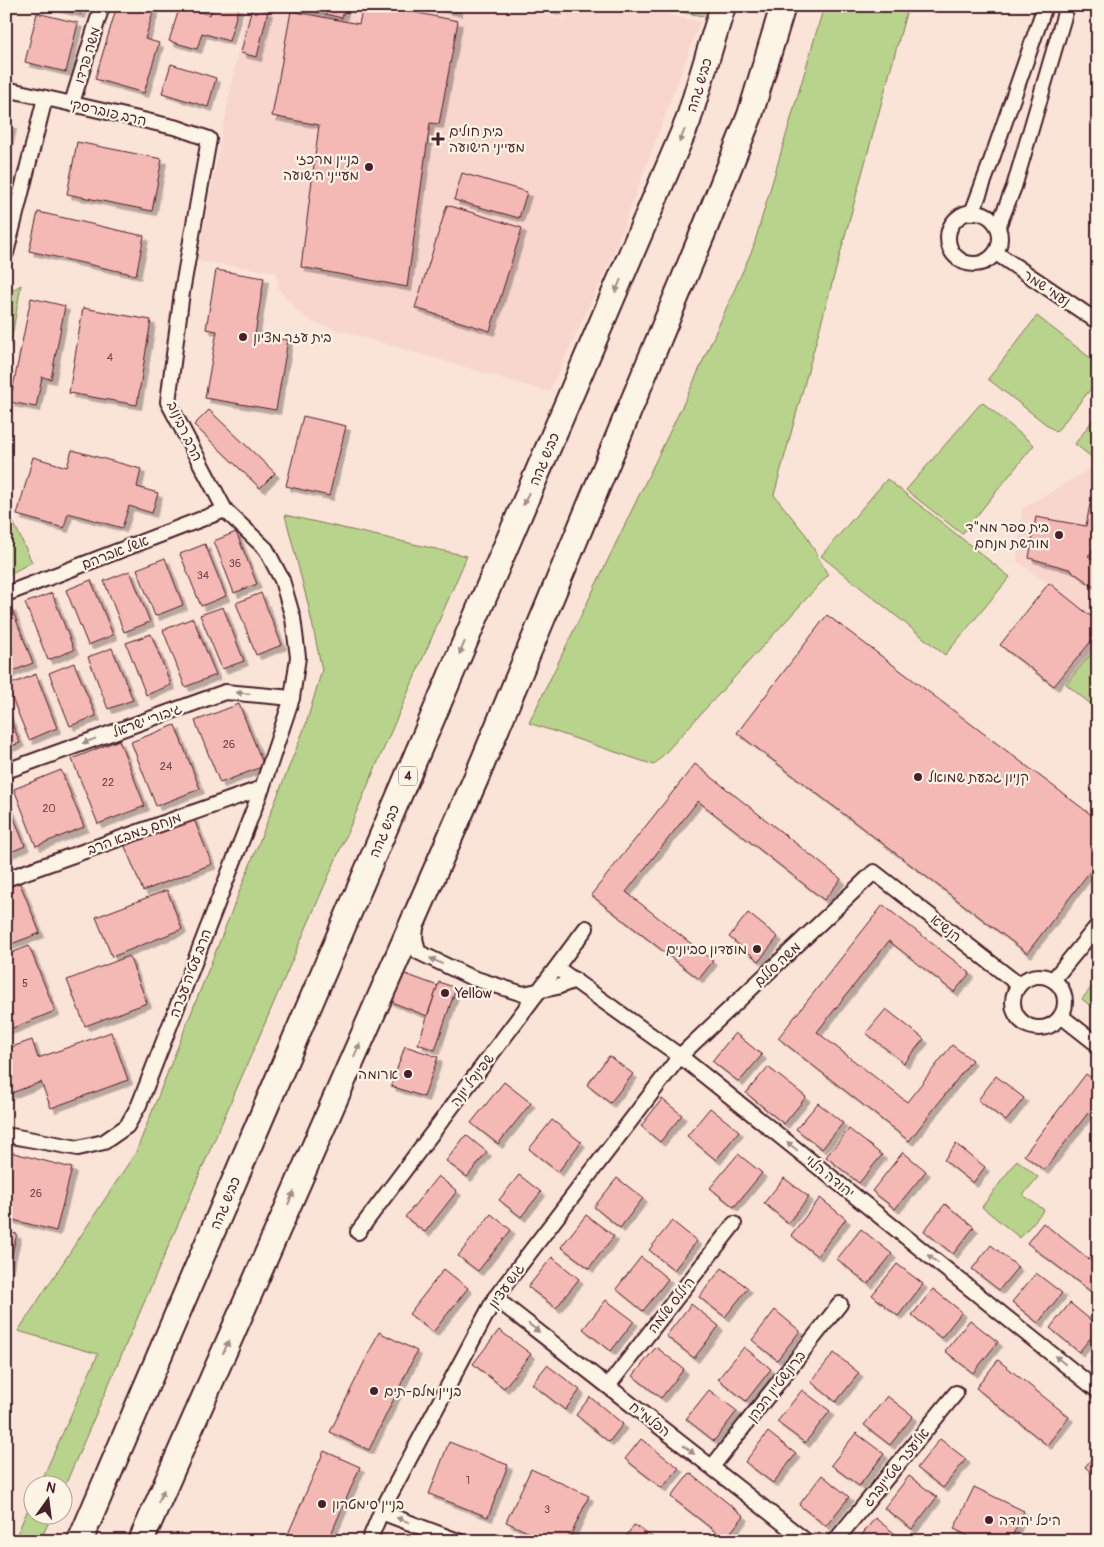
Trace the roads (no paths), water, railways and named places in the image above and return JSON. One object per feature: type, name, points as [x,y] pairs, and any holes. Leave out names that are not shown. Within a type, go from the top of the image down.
[{"type":"highway","name":"כביש גהה","points":[[80,1541],[688,122],[723,6]]},
{"type":"highway","points":[[141,1541],[480,767],[709,219],[750,115],[783,6]]},
{"type":"street","name":"משה פרדו","points":[[72,103],[102,6]]},
{"type":"street","points":[[972,212],[1045,6]]},
{"type":"street","points":[[998,227],[1014,187],[1067,6]]},
{"type":"street","name":"הרב פוברסקי","points":[[6,89],[178,128],[209,139]]},
{"type":"street","points":[[7,248],[45,98]]},
{"type":"street","name":"הרב רבינוב","points":[[209,139],[182,292],[168,402],[225,510],[266,549],[282,580],[293,618],[298,657],[292,698]]},
{"type":"street","points":[[976,211],[989,216],[998,227],[1000,244],[990,260],[970,264],[962,261],[952,252],[948,239],[950,230],[959,217],[976,211]]},
{"type":"street","name":"נעמי שמר","points":[[996,253],[1098,322]]},
{"type":"street","name":"אשל אברהם","points":[[6,594],[225,510]]},
{"type":"street","name":"גיבורי ישראל","points":[[6,771],[226,692],[292,698]]},
{"type":"street","name":"הרב עטיה עזרה","points":[[6,1135],[78,1148],[104,1142],[127,1126],[139,1105],[262,788],[292,698]]},
{"type":"street","name":"מנחם זמבא הרב","points":[[6,879],[262,788]]},
{"type":"street","name":"הנשיא","points":[[874,872],[1019,985]]},
{"type":"street","name":"משה סללם","points":[[680,1056],[874,872]]},
{"type":"street","points":[[418,908],[415,938],[418,952],[480,981],[522,994],[557,987],[576,980]]},
{"type":"street","points":[[1053,980],[1098,925]]},
{"type":"street","name":"שפינדל יונה","points":[[358,1232],[586,928]]},
{"type":"street","name":"יהודה הלוי","points":[[557,968],[680,1056],[1098,1391]]},
{"type":"street","points":[[1045,976],[1053,980],[1063,990],[1065,999],[1065,1008],[1061,1016],[1054,1023],[1046,1027],[1035,1028],[1026,1024],[1017,1015],[1013,1007],[1014,993],[1023,981],[1032,977],[1045,976]]},
{"type":"street","points":[[1061,1016],[1098,1045]]},
{"type":"street","name":"גוש עציון","points":[[369,1541],[381,1512],[495,1298],[680,1056]]},
{"type":"street","name":"היללס שלמה","points":[[608,1386],[734,1224]]},
{"type":"street","name":"הפלמ\"ח","points":[[495,1298],[806,1541]]},
{"type":"street","name":"ברונשטיין הכהן","points":[[712,1467],[840,1304]]},
{"type":"street","name":"אליעזר שטיינברג","points":[[835,1541],[956,1393]]},
{"type":"street","points":[[381,1512],[458,1541]]},
{"type":"place","name":"בית חולים מעייני הישועה","points":[[438,139]]},
{"type":"place","name":"בניין מרכזי מעייני הישועה","points":[[369,167]]},
{"type":"place","name":"בית עזר מציון","points":[[243,337]]},
{"type":"place","name":"בית ספר ממ\"ד מורשת מנחם","points":[[1059,535]]},
{"type":"place","name":"קניון גבעת שמואל","points":[[918,777]]},
{"type":"place","name":"מועדון סביונים","points":[[757,949]]},
{"type":"place","name":"Yellow","points":[[445,993]]},
{"type":"place","name":"ארומה","points":[[408,1074]]},
{"type":"place","name":"בניין מלם-תים","points":[[374,1391]]},
{"type":"place","name":"בניין סימטרון","points":[[322,1504]]},
{"type":"place","name":"היכל יהודה","points":[[989,1520]]}]
